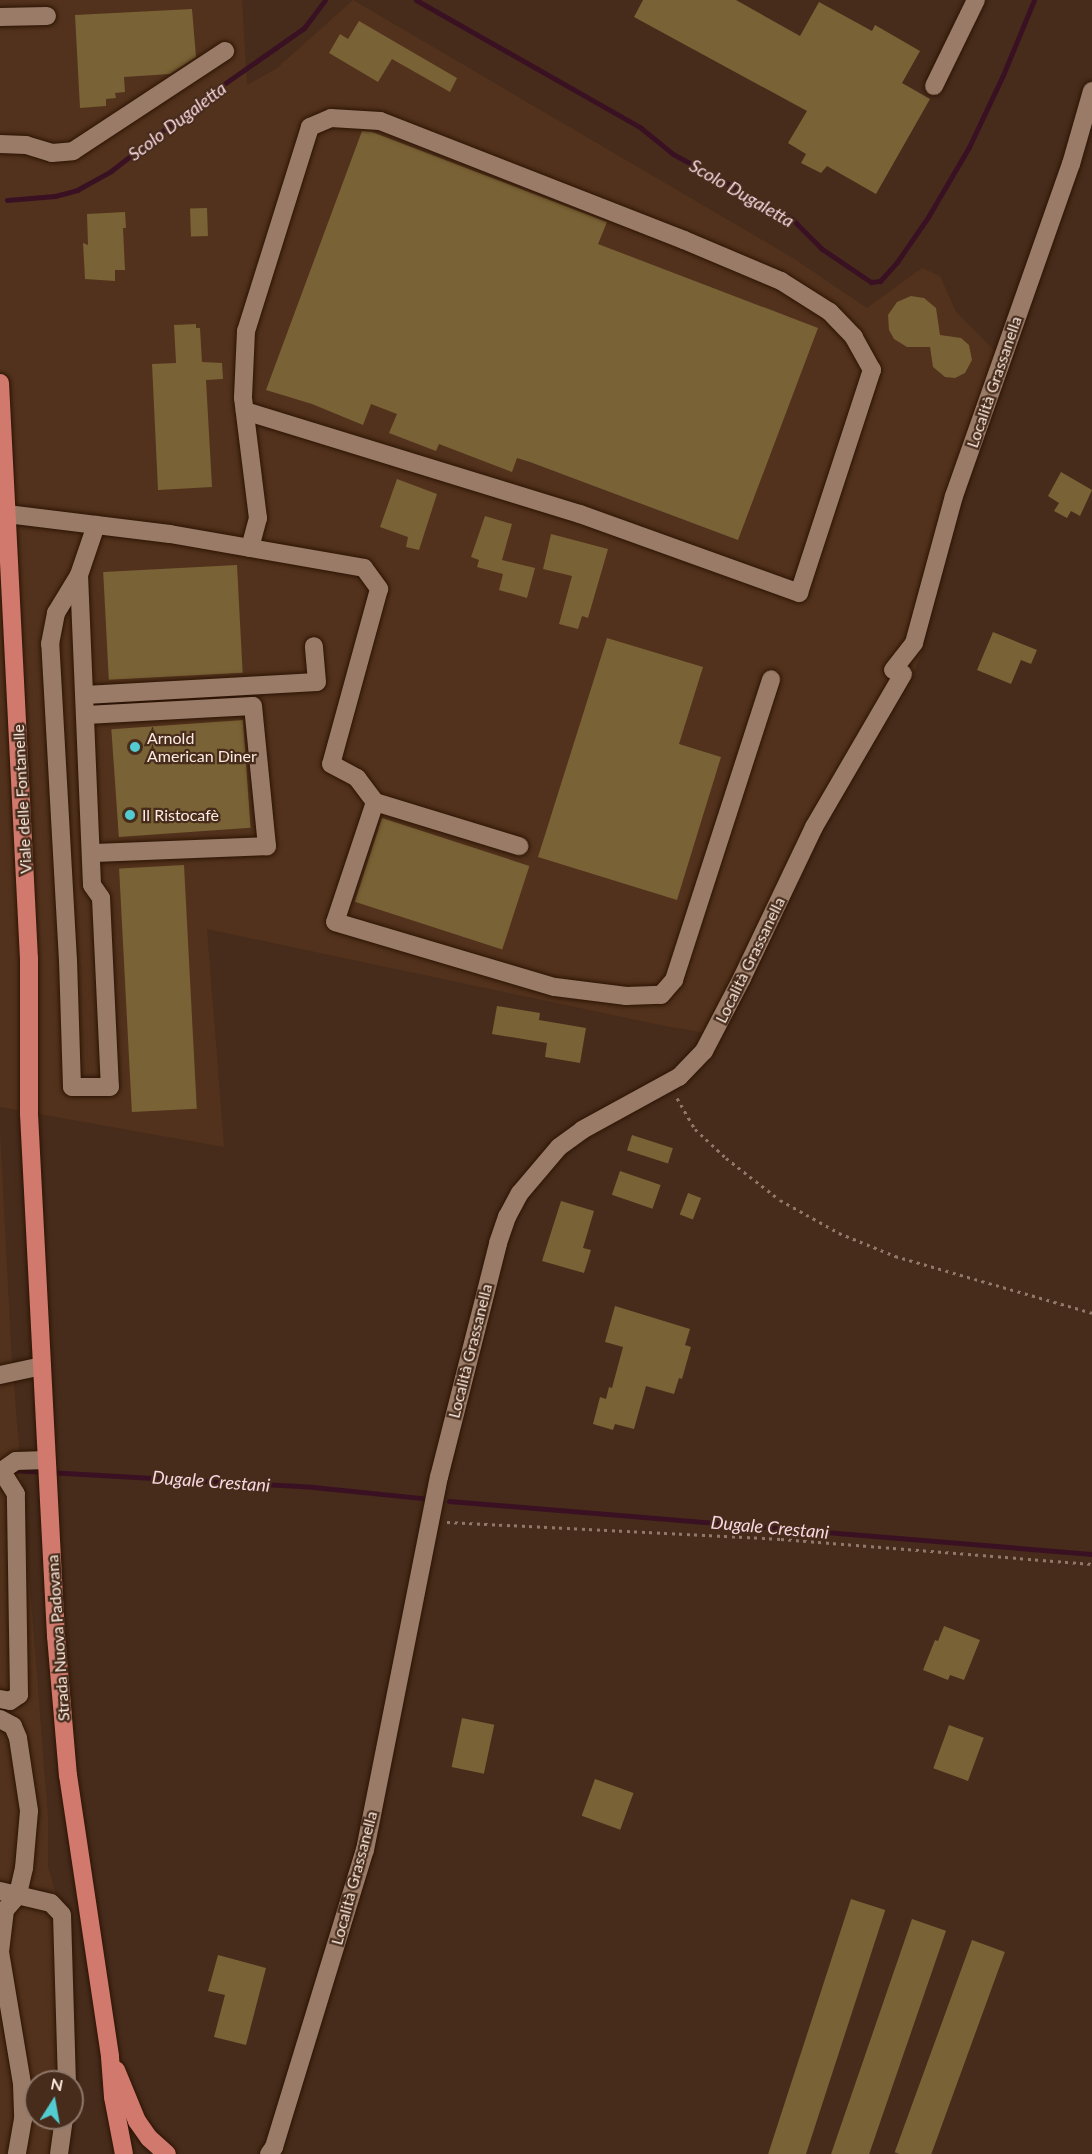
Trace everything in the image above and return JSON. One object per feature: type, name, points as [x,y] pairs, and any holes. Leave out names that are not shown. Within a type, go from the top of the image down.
[{"type":"main road","name":"Viale delle Fontanelle","points":[[0,383],[29,959],[29,1114],[35,1216]]},
{"type":"main road","name":"Strada Nuova Padovana","points":[[35,1216],[56,1636],[68,1775],[110,2056]]},
{"type":"main road","points":[[110,2056],[113,2097],[124,2154]]},
{"type":"main road","points":[[110,2056],[137,2121],[149,2138],[167,2154]]},
{"type":"street","points":[[934,86],[976,0]]},
{"type":"street","points":[[0,17],[47,16]]},
{"type":"street","points":[[3,144],[26,145],[52,153],[73,151],[225,51]]},
{"type":"street","name":"Località Grassanella","points":[[269,2154],[274,2146],[365,1850],[439,1477],[498,1244],[520,1193],[559,1147],[582,1130],[680,1077],[704,1051],[712,1036],[814,827],[914,643],[954,496],[1071,164],[1092,91]]},
{"type":"street","points":[[245,411],[580,514],[800,593],[872,370],[854,337],[830,312],[781,281],[380,121],[331,118],[310,127],[246,331],[245,411],[258,518],[250,548]]},
{"type":"street","points":[[8,514],[170,534],[364,568],[379,589],[331,764],[357,778],[375,802],[519,846]]},
{"type":"street","points":[[79,575],[92,885],[101,898],[110,1087],[72,1087],[50,644],[56,613],[79,575],[96,525]]},
{"type":"street","points":[[85,695],[317,682],[314,646]]},
{"type":"street","points":[[375,802],[335,922],[555,987],[626,996],[661,995],[674,980],[771,680]]},
{"type":"street","points":[[86,715],[253,706],[267,846],[91,853]]},
{"type":"street","points":[[0,1375],[42,1366]]},
{"type":"street","points":[[0,1699],[10,1701],[20,1695],[16,1494],[1,1472],[16,1461],[46,1460]]},
{"type":"street","points":[[0,1719],[13,1726],[18,1738],[29,1811],[24,1868],[9,1893],[0,1952],[22,2084],[23,2119],[17,2154]]},
{"type":"street","points":[[9,1893],[51,1903],[62,1915],[67,2070]]},
{"type":"street","points":[[59,2154],[62,2130]]},
{"type":"path","points":[[668,1083],[695,1129],[726,1158],[780,1200],[839,1233],[896,1256],[1092,1313]]},
{"type":"path","points":[[430,1521],[781,1539],[1092,1564]]},
{"type":"shaded area","points":[[0,0],[242,0],[247,85],[276,69],[353,0],[793,258],[867,308],[922,268],[940,276],[956,312],[1010,366],[958,509],[922,650],[913,675],[820,833],[719,1035],[665,1026],[207,929],[224,1147],[0,1107]]},
{"type":"shaded area","points":[[0,1131],[11,1346],[48,1817],[48,1867],[62,1915],[67,2070],[24,2070],[24,2130],[62,2130],[59,2154],[0,2154]]},
{"type":"building","points":[[643,0],[736,0],[800,36],[819,2],[872,31],[875,25],[920,51],[902,83],[930,99],[876,194],[827,166],[821,173],[801,163],[806,154],[788,143],[807,111],[634,17]]},
{"type":"building","points":[[192,9],[196,57],[170,74],[124,77],[125,92],[115,93],[116,98],[106,99],[106,106],[80,108],[75,15]]},
{"type":"building","points":[[359,21],[457,78],[450,92],[392,59],[378,82],[329,53],[340,34],[348,39]]},
{"type":"building","points":[[362,131],[372,132],[607,222],[598,244],[818,328],[738,540],[517,458],[512,472],[439,444],[436,451],[389,433],[397,414],[371,404],[363,425],[312,404],[266,390]]},
{"type":"building","points":[[207,208],[208,236],[191,237],[190,209]]},
{"type":"building","points":[[125,212],[126,228],[123,228],[125,270],[115,270],[115,281],[85,279],[83,243],[88,245],[87,214]]},
{"type":"building","points":[[911,296],[924,298],[936,308],[940,335],[961,338],[969,345],[972,360],[965,373],[955,378],[945,377],[933,367],[930,347],[907,347],[894,339],[889,330],[888,315],[897,302]]},
{"type":"building","points":[[196,324],[196,328],[200,328],[202,362],[222,363],[223,379],[206,380],[212,487],[158,490],[152,364],[176,363],[174,325]]},
{"type":"building","points":[[1061,472],[1092,490],[1080,516],[1071,511],[1067,518],[1054,511],[1059,503],[1048,496]]},
{"type":"building","points":[[397,479],[437,494],[419,550],[406,547],[408,537],[380,527]]},
{"type":"building","points":[[485,516],[512,524],[502,560],[535,568],[527,598],[499,590],[503,574],[477,567],[479,560],[471,557]]},
{"type":"building","points":[[551,534],[608,549],[588,618],[582,616],[578,629],[559,624],[572,576],[543,569]]},
{"type":"building","points":[[237,565],[243,673],[109,680],[103,572]]},
{"type":"building","points":[[993,632],[1037,650],[1031,664],[1021,660],[1011,684],[977,670]]},
{"type":"building","points":[[607,638],[703,667],[679,744],[721,757],[677,900],[538,857]]},
{"type":"building","points":[[243,720],[251,828],[119,837],[111,729]]},
{"type":"building","points":[[382,818],[529,866],[502,950],[355,902]]},
{"type":"building","points":[[184,865],[197,1109],[132,1112],[119,868]]},
{"type":"building","points":[[497,1006],[540,1013],[539,1020],[586,1028],[580,1063],[545,1057],[547,1043],[492,1034]]},
{"type":"building","points":[[632,1135],[673,1148],[668,1164],[627,1150]]},
{"type":"building","points":[[620,1171],[661,1185],[653,1209],[612,1195]]},
{"type":"building","points":[[688,1193],[701,1198],[693,1219],[680,1214]]},
{"type":"building","points":[[561,1201],[594,1211],[583,1248],[591,1250],[584,1273],[542,1261]]},
{"type":"building","points":[[615,1306],[690,1329],[685,1345],[691,1347],[682,1379],[679,1378],[674,1394],[646,1386],[634,1429],[615,1424],[613,1430],[593,1424],[600,1397],[606,1399],[609,1387],[612,1388],[623,1347],[605,1342]]},
{"type":"building","points":[[944,1626],[980,1640],[964,1680],[950,1675],[948,1680],[923,1670],[935,1640],[938,1641]]},
{"type":"building","points":[[462,1718],[494,1725],[484,1774],[452,1767]]},
{"type":"building","points":[[949,1725],[984,1738],[968,1781],[933,1768]]},
{"type":"building","points":[[595,1779],[634,1793],[620,1830],[582,1816]]},
{"type":"building","points":[[851,1899],[885,1910],[806,2154],[768,2154]]},
{"type":"building","points":[[912,1919],[946,1931],[869,2154],[831,2154]]},
{"type":"building","points":[[972,1940],[1005,1952],[931,2154],[895,2152]]},
{"type":"building","points":[[218,1955],[266,1968],[246,2045],[214,2037],[225,1995],[208,1991]]},
{"type":"waterway","name":"Scolo Dugaletta","points":[[7,200],[55,196],[77,190],[111,171],[214,91],[304,28],[325,0]]},
{"type":"waterway","name":"Scolo Dugaletta","points":[[416,0],[641,128],[673,154],[792,219],[822,249],[871,282],[880,281],[897,262],[928,217],[969,147],[1003,75],[1034,0]]},
{"type":"waterway","name":"Dugale Crestani","points":[[11,1470],[313,1487],[422,1498]]},
{"type":"waterway","name":"Dugale Crestani","points":[[449,1501],[1092,1554]]},
{"type":"place","name":"Arnold American Diner","points":[[135,747]]},
{"type":"place","name":"Il Ristocafè","points":[[130,815]]}]
